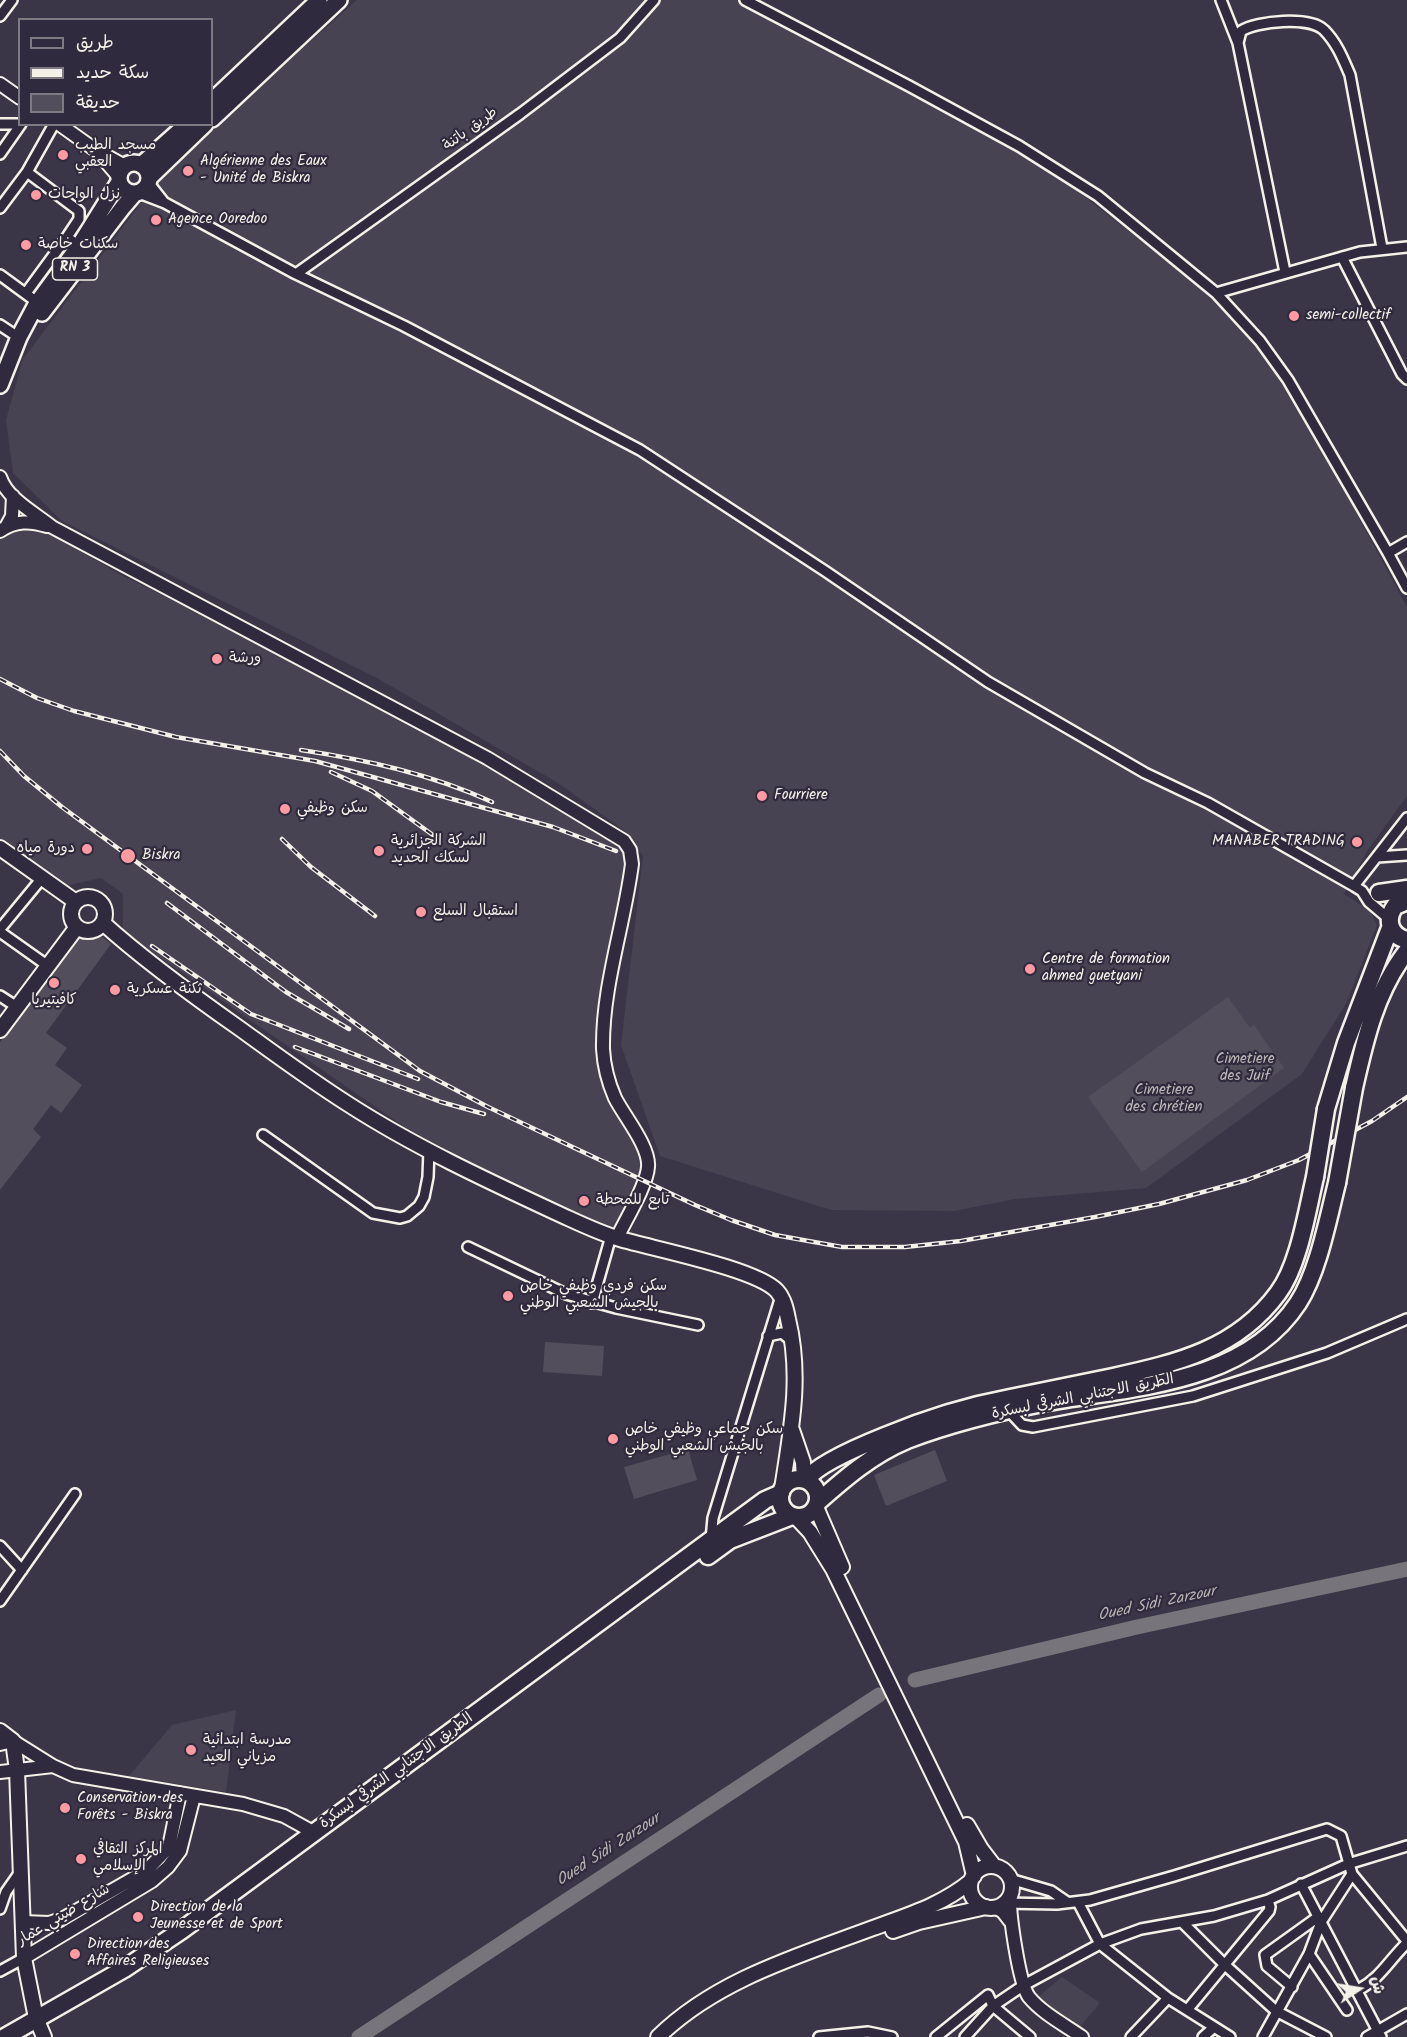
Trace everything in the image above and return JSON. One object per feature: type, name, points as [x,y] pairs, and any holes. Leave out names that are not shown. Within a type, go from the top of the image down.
[{"type":"highway","points":[[1379,893],[1405,899]]},
{"type":"highway","name":"الطريق الاجتنابي الشرقي لبسكرة","points":[[805,1480],[816,1470],[866,1444],[939,1416],[1008,1398],[1158,1367],[1209,1350],[1230,1338],[1264,1310],[1280,1291],[1290,1269],[1304,1228],[1326,1109],[1346,1042],[1395,906],[1405,899]]},
{"type":"highway","points":[[1390,923],[1394,934],[1407,940]]},
{"type":"highway","name":"الطريق الاجتنابي الشرقي لبسكرة","points":[[817,1504],[846,1477],[907,1441],[1047,1402],[1170,1382],[1216,1366],[1260,1342],[1280,1325],[1298,1303],[1321,1245],[1337,1183],[1365,1041],[1380,995],[1393,969],[1407,951]]},
{"type":"highway","points":[[805,1480],[817,1491],[817,1504],[807,1515],[794,1516],[783,1509],[781,1491],[789,1481],[805,1480]]},
{"type":"highway","name":"الطريق الاجتنابي الشرقي لبسكرة","points":[[37,2030],[315,1833],[765,1500],[781,1491]]},
{"type":"highway","name":"الطريق الاجتنابي الشرقي لبسكرة","points":[[4,2037],[37,2030],[120,1984],[200,1930],[719,1548],[751,1531],[794,1516]]},
{"type":"main road","points":[[213,118],[235,88],[319,0]]},
{"type":"main road","points":[[213,100],[235,88],[339,0]]},
{"type":"main road","name":"RN 3","points":[[36,302],[128,200],[185,126]]},
{"type":"main road","name":"RN 3","points":[[142,182],[204,126]]},
{"type":"main road","points":[[132,163],[142,182],[127,192],[121,175],[132,163]]},
{"type":"main road","name":"RN 3","points":[[0,385],[36,302],[73,241],[121,175]]},
{"type":"main road","points":[[0,848],[76,902]]},
{"type":"main road","points":[[91,897],[101,902],[105,912],[103,923],[94,930],[82,930],[77,927],[71,918],[76,902],[91,897]]},
{"type":"main road","points":[[103,923],[182,988],[289,1064],[349,1105],[429,1150],[535,1203],[614,1237],[731,1269],[765,1281],[781,1296],[796,1369],[796,1394],[781,1491]]},
{"type":"main road","points":[[0,1030],[77,927]]},
{"type":"main road","points":[[791,1428],[803,1462],[805,1480]]},
{"type":"main road","points":[[817,1504],[829,1542],[970,1831],[994,1866]]},
{"type":"main road","points":[[794,1516],[810,1532],[833,1569],[966,1842],[974,1897],[1001,1903]]},
{"type":"main road","points":[[0,1731],[7,1742],[17,1770],[24,1958],[37,2030]]},
{"type":"main road","points":[[658,2037],[682,2014],[714,1994],[793,1958],[929,1908],[951,1896],[984,1867],[994,1866],[1005,1871],[1010,1879],[1012,1884],[1001,1903],[901,1928],[796,1966],[717,2002],[698,2013],[671,2037]]},
{"type":"street","name":"طريق باتنة","points":[[296,274],[520,114],[620,38],[654,0]]},
{"type":"street","points":[[745,0],[1019,146],[1098,196],[1216,293],[1260,341],[1288,380],[1407,588]]},
{"type":"street","points":[[1221,0],[1238,43],[1285,272]]},
{"type":"street","points":[[0,16],[6,3]]},
{"type":"street","points":[[1238,43],[1241,31],[1260,24],[1309,23],[1322,28],[1340,51],[1350,75],[1382,248]]},
{"type":"street","points":[[0,84],[18,97]]},
{"type":"street","points":[[0,124],[18,124]]},
{"type":"street","points":[[0,154],[19,126]]},
{"type":"street","points":[[0,208],[27,172],[53,126]]},
{"type":"street","points":[[62,126],[94,149],[121,175]]},
{"type":"street","points":[[27,172],[79,211],[73,241]]},
{"type":"street","points":[[142,182],[165,202]]},
{"type":"street","points":[[142,182],[165,202],[296,274],[404,326],[640,450],[825,571],[988,682],[1116,757],[1239,820],[1358,889],[1379,893]]},
{"type":"street","points":[[1216,293],[1342,257],[1382,248],[1407,247]]},
{"type":"street","points":[[1342,257],[1402,374],[1407,379]]},
{"type":"street","points":[[0,275],[36,302]]},
{"type":"street","points":[[0,324],[14,349]]},
{"type":"street","points":[[1,483],[13,496],[52,527],[487,758],[624,841],[630,850],[632,864],[607,1000],[603,1027],[603,1051],[609,1083],[644,1149],[648,1167],[644,1181],[614,1237],[592,1303]]},
{"type":"street","points":[[3,529],[12,516],[13,496]]},
{"type":"street","points":[[3,529],[27,521],[52,527]]},
{"type":"street","points":[[1388,553],[1407,542]]},
{"type":"street","points":[[1358,889],[1377,857],[1407,818]]},
{"type":"street","points":[[1377,857],[1407,855]]},
{"type":"street","points":[[42,878],[0,930],[48,966]]},
{"type":"street","points":[[1358,889],[1390,923]]},
{"type":"street","points":[[0,996],[17,1007]]},
{"type":"street","points":[[263,1135],[373,1213],[400,1218],[407,1216],[419,1206],[424,1197],[428,1177],[429,1150]]},
{"type":"street","points":[[468,1248],[542,1284],[592,1303],[698,1325]]},
{"type":"street","points":[[711,1540],[713,1518],[781,1296]]},
{"type":"street","points":[[1009,1411],[1022,1425],[1033,1427],[1193,1396],[1327,1353],[1407,1319]]},
{"type":"street","points":[[768,1336],[782,1333],[792,1342]]},
{"type":"street","points":[[0,1601],[75,1494]]},
{"type":"street","points":[[1,1548],[22,1570]]},
{"type":"street","points":[[7,1742],[73,1775],[243,1804],[284,1816],[315,1833]]},
{"type":"street","points":[[0,1772],[52,1766]]},
{"type":"street","points":[[23,1922],[49,1923],[64,1918],[149,1876],[169,1847],[180,1793]]},
{"type":"street","name":"شارع ضيتي عمار","points":[[1,1969],[54,1940],[149,1876],[168,1867],[180,1851],[194,1796]]},
{"type":"street","points":[[1080,2036],[1038,2006],[1027,1995],[1011,1922],[1001,1903],[1078,1902],[1174,1876],[1322,1829],[1331,1830],[1341,1836],[1350,1869],[1406,1938],[1380,1975],[1370,1984],[1358,1990]]},
{"type":"street","points":[[965,2037],[993,2006],[1024,1985],[1100,1944],[1142,1929],[1214,1916],[1268,1900],[1301,1884],[1350,1869],[1407,1846]]},
{"type":"street","points":[[0,1909],[6,1892],[21,1869]]},
{"type":"street","points":[[1263,2037],[1309,1954],[1320,1919],[1350,1869]]},
{"type":"street","points":[[1010,1879],[1051,1891],[1067,1902]]},
{"type":"street","points":[[1301,1884],[1379,2034]]},
{"type":"street","points":[[1188,2009],[1269,1911],[1268,1900]]},
{"type":"street","points":[[1078,1902],[1100,1944],[1168,1998],[1230,2037]]},
{"type":"street","points":[[1292,1987],[1267,1966],[1265,1955],[1320,1919]]},
{"type":"street","points":[[1182,1922],[1276,2011],[1326,2037]]},
{"type":"street","points":[[49,1923],[54,1940]]},
{"type":"street","points":[[1309,1954],[1347,2010]]},
{"type":"street","points":[[936,2037],[986,1995],[993,2006],[1030,2037]]},
{"type":"street","points":[[1131,2037],[1168,1998]]},
{"type":"street","points":[[1367,2037],[1379,2034],[1407,2015]]},
{"type":"street","points":[[1203,2037],[1213,2028]]},
{"type":"street","points":[[819,2037],[868,2034],[892,2037]]},
{"type":"shaded area","points":[[357,0],[739,0],[1031,155],[1236,315],[1274,367],[1407,607],[1407,796],[1367,851],[1344,894],[1370,911],[1377,925],[1347,1002],[1302,1074],[1146,1188],[1015,1199],[954,1211],[831,1210],[660,1156],[621,1045],[643,856],[621,828],[558,783],[377,678],[62,521],[13,473],[6,420],[23,359],[157,182]]},
{"type":"shaded area","points":[[26,528],[51,534],[119,574],[257,642],[397,719],[484,763],[612,840],[624,854],[625,872],[599,1008],[597,1053],[603,1087],[639,1156],[641,1170],[614,1230],[524,1189],[409,1130],[123,932],[123,894],[101,878],[65,886],[0,839],[0,538]]},
{"type":"shaded area","name":"مدرسة ابتدائية مزياني العيد","points":[[236,1710],[226,1792],[129,1776],[172,1725]]},
{"type":"shaded area","points":[[1062,1977],[1100,2003],[1079,2028],[1037,1998]]},
{"type":"green space","points":[[87,934],[100,936],[111,944],[46,1033],[67,1048],[55,1065],[82,1085],[61,1113],[51,1105],[33,1129],[41,1137],[0,1190],[0,1042],[80,937]]},
{"type":"green space","name":"Cimetiere des chrétien","points":[[1228,997],[1250,1028],[1254,1025],[1284,1068],[1142,1172],[1088,1097]]},
{"type":"green space","points":[[545,1342],[604,1346],[602,1376],[543,1372]]},
{"type":"green space","points":[[688,1449],[697,1480],[634,1499],[624,1467]]},
{"type":"green space","points":[[935,1450],[947,1481],[886,1506],[874,1475]]},
{"type":"waterway","name":"Oued Sidi Zarzour","points":[[915,1680],[1137,1627],[1407,1569]]},
{"type":"waterway","name":"Oued Sidi Zarzour","points":[[359,2037],[879,1695]]},
{"type":"railway","points":[[0,679],[37,698],[74,711],[176,737],[315,761],[553,827],[616,851]]},
{"type":"railway","points":[[301,750],[398,769],[446,783],[492,802]]},
{"type":"railway","points":[[0,751],[24,776],[62,807],[420,1071],[488,1107],[695,1205],[775,1235],[842,1247],[905,1247],[961,1241],[1159,1204],[1247,1180],[1299,1160],[1372,1121],[1407,1097]]},
{"type":"railway","points":[[331,772],[372,791],[437,838]]},
{"type":"railway","points":[[282,839],[311,867],[375,916]]},
{"type":"railway","points":[[167,903],[286,992],[349,1029]]},
{"type":"railway","points":[[152,946],[251,1014],[418,1079]]},
{"type":"railway","points":[[295,1047],[441,1102],[484,1114]]},
{"type":"place","name":"مسجد الطيب العقبي","points":[[63,155]]},
{"type":"place","name":"Algérienne des Eaux - Unité de Biskra","points":[[188,171]]},
{"type":"place","name":"نزل الواحات","points":[[36,195]]},
{"type":"place","name":"Agence Ooredoo","points":[[156,220]]},
{"type":"place","name":"سكنات خاصة","points":[[26,245]]},
{"type":"place","name":"semi-collectif","points":[[1294,316]]},
{"type":"place","name":"ورشة","points":[[217,659]]},
{"type":"place","name":"Fourriere","points":[[762,796]]},
{"type":"place","name":"سكن وظيفي","points":[[285,809]]},
{"type":"place","name":"MANABER TRADING","points":[[1357,842]]},
{"type":"place","name":"دورة مياه","points":[[87,849]]},
{"type":"place","name":"الشركة الجزائرية لسكك الحديد","points":[[379,851]]},
{"type":"place","name":"Biskra","points":[[128,856]]},
{"type":"place","name":"استقبال السلع","points":[[421,912]]},
{"type":"place","name":"Centre de formation ahmed guetyani","points":[[1030,969]]},
{"type":"place","name":"كافيتيريا","points":[[54,983]]},
{"type":"place","name":"ثكنة عسكرية","points":[[115,990]]},
{"type":"place","name":"تابع للمحطة","points":[[584,1201]]},
{"type":"place","name":"سكن فردي وظيفي خاص بالجيش الشعبي الوطني","points":[[508,1296]]},
{"type":"place","name":"سكن جماعي وظيفي خاص بالجيش الشعبي الوطني","points":[[613,1439]]},
{"type":"place","name":"مدرسة ابتدائية مزياني العيد","points":[[191,1750]]},
{"type":"place","name":"Conservation des Forêts - Biskra","points":[[65,1808]]},
{"type":"place","name":"المركز الثقافي الإسلامي","points":[[81,1859]]},
{"type":"place","name":"Direction de la Jeunesse et de Sport","points":[[138,1917]]},
{"type":"place","name":"Direction des Affaires Religieuses","points":[[75,1954]]},
{"type":"park label","name":"Cimetiere des Juif","points":[[1245,1068]]}]
